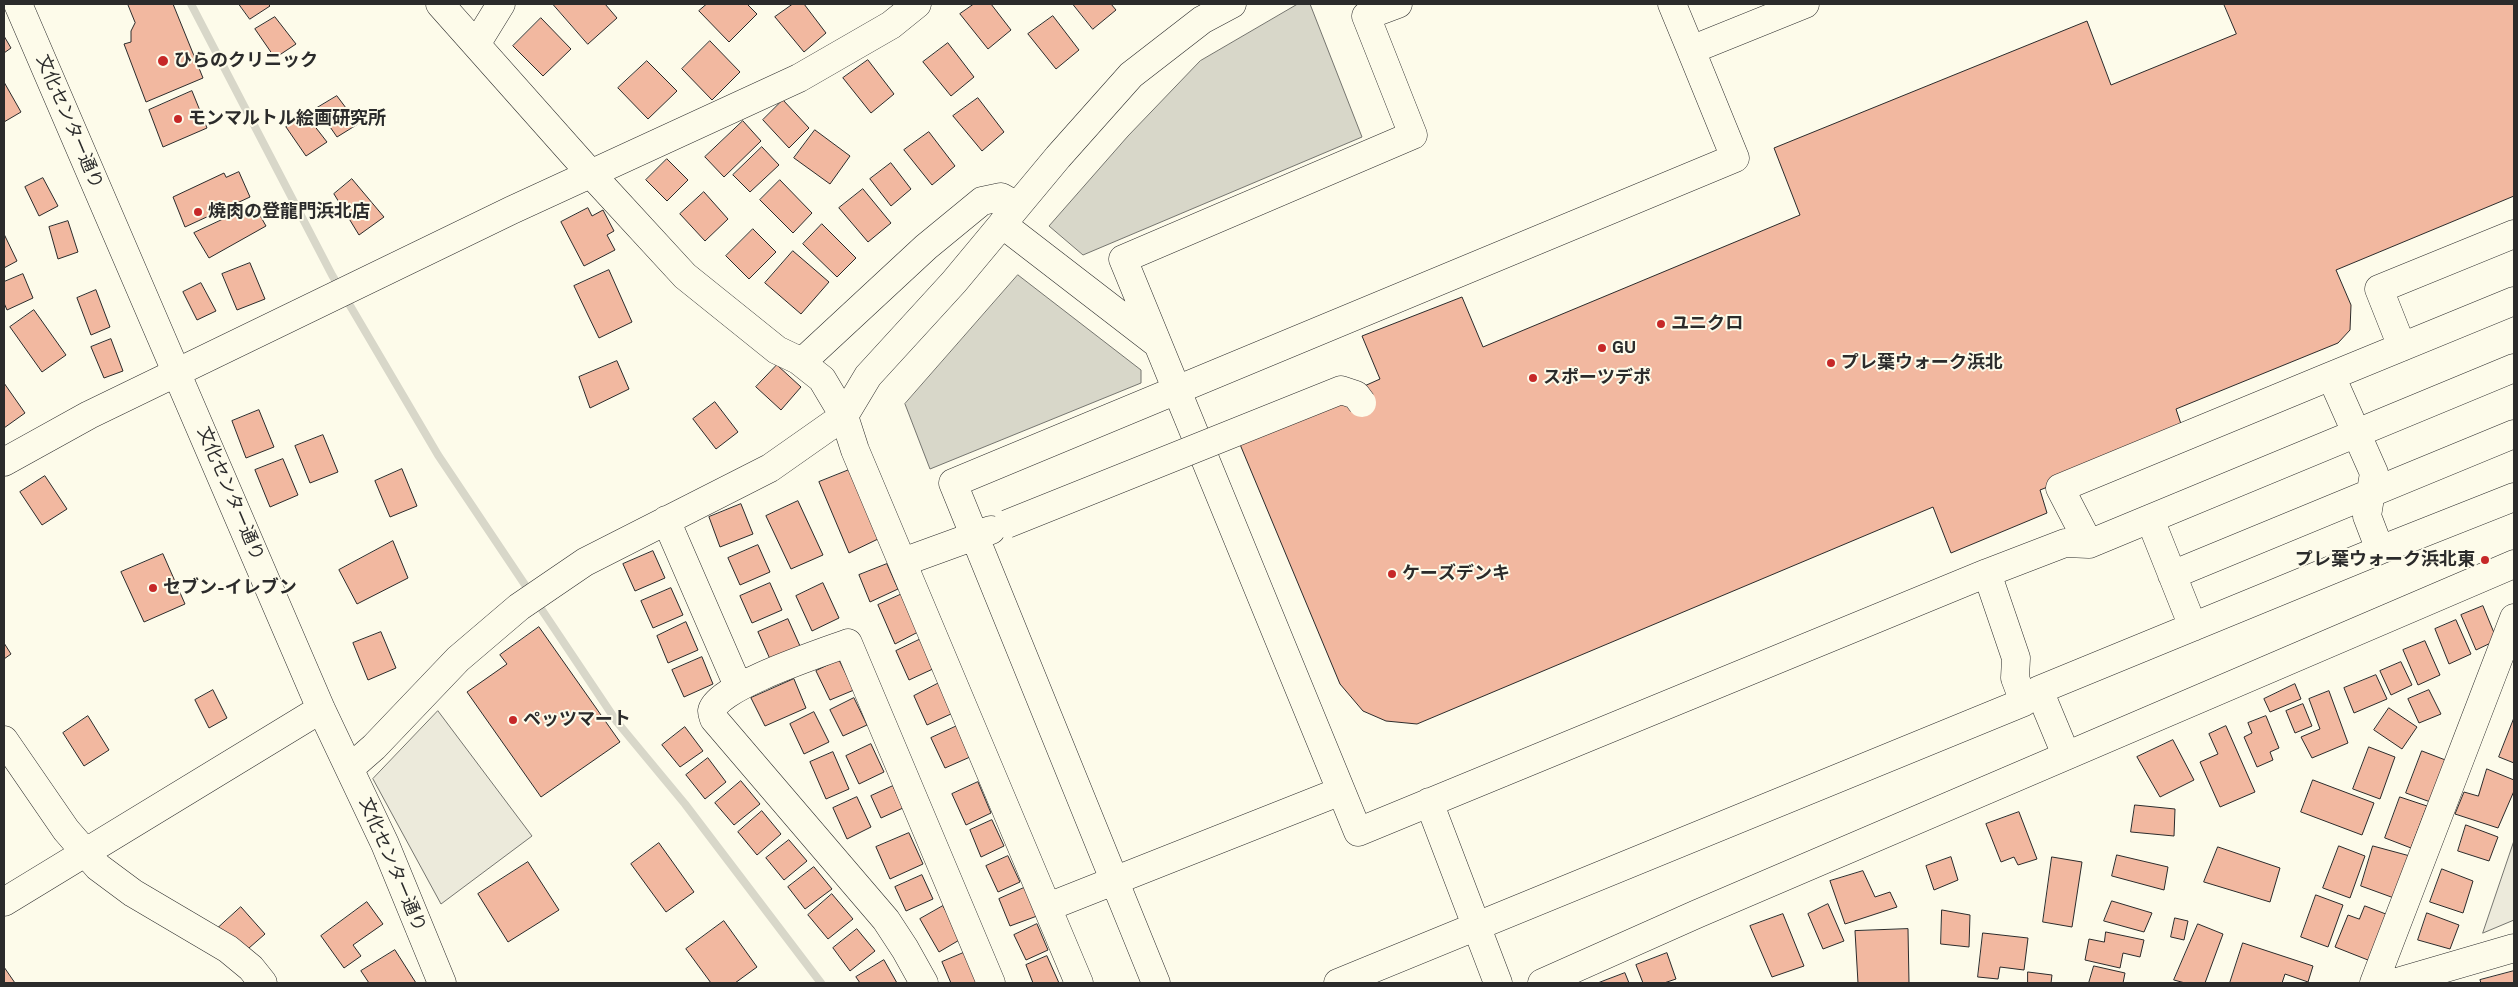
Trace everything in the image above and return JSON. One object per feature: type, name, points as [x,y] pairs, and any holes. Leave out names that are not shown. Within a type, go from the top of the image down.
[{"type":"street","name":"文化センター通り","points":[[18,4],[178,372],[321,709],[350,768],[417,920],[442,983]]},
{"type":"street","points":[[440,4],[477,43],[592,175],[685,276],[777,350],[802,362],[822,379],[844,416],[855,450],[1079,983]]},
{"type":"street","points":[[477,43],[501,4]]},
{"type":"street","points":[[4,462],[89,415],[342,292],[512,210],[592,175],[799,78],[891,25],[917,4]]},
{"type":"street","points":[[350,768],[374,747],[458,659],[519,607],[584,562],[730,490],[770,468],[844,416],[868,376],[954,282],[1131,75],[1202,20],[1232,4]]},
{"type":"street","points":[[1398,4],[1366,16],[1413,135],[1123,259],[1358,832],[1987,573],[2065,543],[2089,544],[2514,368]]},
{"type":"street","points":[[1156,983],[953,483],[1735,158],[1672,4]]},
{"type":"street","points":[[1691,50],[1805,4]]},
{"type":"street","points":[[802,362],[926,247],[982,201],[1001,197],[1010,215],[1156,343]]},
{"type":"street","points":[[2402,347],[2379,289],[2514,234]]},
{"type":"street","points":[[2089,544],[2060,488],[2514,301]]},
{"type":"street","points":[[2331,376],[2374,473],[2367,516],[2380,550]]},
{"type":"street","points":[[903,562],[1007,524],[1341,390],[1356,395],[1362,403]]},
{"type":"street","points":[[2172,575],[2514,434]]},
{"type":"street","points":[[2066,755],[2039,690],[2514,497]]},
{"type":"street","points":[[666,520],[738,686]]},
{"type":"street","points":[[2150,520],[2193,627]]},
{"type":"street","points":[[1542,983],[2066,755],[2514,564]]},
{"type":"street","points":[[1987,573],[2016,658],[2015,678],[2024,702],[2042,740],[2066,755]]},
{"type":"street","points":[[2374,983],[2514,618]]},
{"type":"street","points":[[924,983],[886,920],[714,719],[712,711],[716,705],[738,686],[848,643],[991,983]]},
{"type":"street","points":[[1338,983],[2024,702]]},
{"type":"street","points":[[4,902],[321,709]]},
{"type":"street","points":[[4,740],[66,830],[98,867],[133,893],[228,949],[251,968],[263,983]]},
{"type":"street","points":[[1048,907],[1341,791]]},
{"type":"street","points":[[1429,802],[1498,983]]},
{"type":"street","points":[[2394,983],[2514,948]]},
{"type":"shaded area","points":[[1298,4],[1310,4],[1362,137],[1083,255],[1049,226],[1128,136],[1200,61]]},
{"type":"shaded area","points":[[1018,275],[1141,370],[1141,383],[930,469],[905,404]]},
{"type":"shaded area","points":[[438,711],[532,836],[441,904],[373,779]]},
{"type":"shaded area","points":[[2514,841],[2514,920],[2483,933]]},
{"type":"building","name":"ひらのクリニック","points":[[128,4],[173,4],[203,78],[146,102],[124,44],[131,42],[131,31],[135,23]]},
{"type":"building","points":[[239,4],[268,4],[270,6],[250,19]]},
{"type":"building","points":[[553,4],[605,4],[617,18],[588,44]]},
{"type":"building","points":[[707,4],[747,4],[757,14],[729,42],[699,11]]},
{"type":"building","points":[[793,4],[804,4],[826,33],[804,52],[775,17]]},
{"type":"building","points":[[974,4],[991,4],[1011,30],[988,49],[960,14]]},
{"type":"building","points":[[1073,4],[1111,4],[1116,10],[1093,29]]},
{"type":"building","name":"プレ葉ウォーク浜北","points":[[2224,4],[2514,4],[2514,196],[2336,270],[2351,305],[2350,330],[2338,343],[2176,409],[2184,433],[2040,490],[2047,513],[1951,553],[1933,507],[1417,724],[1386,721],[1363,711],[1340,684],[1239,442],[1380,379],[1362,336],[1462,297],[1483,347],[1800,215],[1774,148],[2087,21],[2111,85],[2236,34]]},
{"type":"building","points":[[1053,16],[1079,50],[1056,69],[1028,34]]},
{"type":"building","points":[[275,17],[296,44],[275,58],[255,29]]},
{"type":"building","points":[[541,18],[571,49],[543,76],[513,46]]},
{"type":"building","points":[[4,36],[11,48],[4,53]]},
{"type":"building","points":[[710,41],[740,72],[712,100],[682,69]]},
{"type":"building","points":[[948,43],[974,77],[951,96],[923,62]]},
{"type":"building","points":[[868,60],[894,94],[871,113],[843,78]]},
{"type":"building","points":[[647,61],[677,91],[648,119],[618,88]]},
{"type":"building","points":[[4,82],[21,112],[4,122]]},
{"type":"building","name":"モンマルトル絵画研究所","points":[[192,91],[207,128],[163,147],[149,110]]},
{"type":"building","points":[[337,96],[358,124],[337,137],[317,108]]},
{"type":"building","points":[[978,98],[1004,132],[982,151],[953,116]]},
{"type":"building","points":[[783,100],[809,128],[789,148],[763,120]]},
{"type":"building","points":[[306,115],[327,142],[306,156],[286,127]]},
{"type":"building","points":[[743,121],[761,141],[724,177],[705,157]]},
{"type":"building","points":[[815,130],[850,156],[830,184],[794,158]]},
{"type":"building","points":[[929,132],[955,166],[932,185],[904,150]]},
{"type":"building","points":[[762,147],[779,165],[750,192],[733,175]]},
{"type":"building","points":[[667,159],[688,180],[667,201],[646,180]]},
{"type":"building","points":[[891,163],[911,189],[891,206],[870,179]]},
{"type":"building","name":"焼肉の登龍門浜北店","points":[[239,172],[250,197],[185,227],[173,197],[224,173],[226,177]]},
{"type":"building","points":[[43,178],[58,206],[39,216],[25,187]]},
{"type":"building","points":[[352,179],[384,217],[359,235],[334,194]]},
{"type":"building","points":[[780,180],[812,213],[793,233],[760,200]]},
{"type":"building","points":[[863,189],[891,223],[868,242],[839,208]]},
{"type":"building","points":[[704,192],[728,219],[705,241],[680,214]]},
{"type":"building","points":[[254,205],[266,226],[209,258],[194,233]]},
{"type":"building","points":[[588,208],[592,216],[603,210],[614,231],[607,235],[615,250],[584,266],[561,222]]},
{"type":"building","points":[[68,221],[78,252],[58,259],[49,227]]},
{"type":"building","points":[[822,224],[856,258],[837,277],[803,244]]},
{"type":"building","points":[[753,229],[776,252],[749,279],[726,256]]},
{"type":"building","points":[[4,234],[17,261],[4,268]]},
{"type":"building","points":[[793,251],[829,282],[801,314],[765,283]]},
{"type":"building","points":[[250,263],[265,299],[237,310],[222,274]]},
{"type":"building","points":[[609,270],[632,322],[599,338],[574,286]]},
{"type":"building","points":[[23,274],[33,298],[7,310],[4,303],[4,282]]},
{"type":"building","points":[[201,283],[216,311],[197,320],[183,292]]},
{"type":"building","points":[[96,290],[110,327],[91,335],[77,298]]},
{"type":"building","points":[[34,310],[66,355],[42,372],[10,327]]},
{"type":"building","points":[[111,339],[123,371],[104,378],[91,347]]},
{"type":"building","points":[[617,361],[629,389],[590,408],[579,377]]},
{"type":"building","points":[[777,365],[801,387],[781,410],[756,387]]},
{"type":"building","points":[[4,383],[25,413],[4,428]]},
{"type":"building","points":[[715,402],[738,432],[716,449],[693,419]]},
{"type":"building","points":[[259,410],[274,447],[246,458],[232,421]]},
{"type":"building","points":[[323,435],[338,472],[310,483],[295,446]]},
{"type":"building","points":[[283,459],[298,495],[270,507],[255,470]]},
{"type":"building","points":[[402,469],[417,506],[390,517],[375,481]]},
{"type":"building","points":[[849,470],[878,539],[849,553],[819,482]]},
{"type":"building","points":[[45,476],[67,509],[42,525],[20,492]]},
{"type":"building","points":[[798,501],[823,555],[791,569],[766,516]]},
{"type":"building","points":[[741,504],[753,534],[720,547],[709,517]]},
{"type":"building","points":[[393,541],[408,578],[357,604],[339,570]]},
{"type":"building","points":[[758,545],[770,572],[740,585],[728,558]]},
{"type":"building","points":[[653,551],[665,578],[635,591],[623,564]]},
{"type":"building","name":"セブン-イレブン","points":[[163,554],[185,604],[144,622],[121,572]]},
{"type":"building","points":[[887,564],[898,589],[870,602],[859,575]]},
{"type":"building","points":[[770,583],[782,610],[752,623],[740,596]]},
{"type":"building","points":[[823,583],[839,618],[812,631],[796,596]]},
{"type":"building","points":[[671,588],[683,615],[653,628],[641,601]]},
{"type":"building","points":[[902,594],[918,632],[895,644],[878,605]]},
{"type":"building","points":[[2483,606],[2497,640],[2476,650],[2461,615]]},
{"type":"building","points":[[788,619],[800,646],[770,659],[758,632]]},
{"type":"building","points":[[2456,620],[2471,654],[2449,664],[2435,629]]},
{"type":"building","points":[[686,622],[698,650],[668,663],[657,636]]},
{"type":"building","points":[[539,627],[620,742],[541,797],[467,692],[507,664],[500,655]]},
{"type":"building","points":[[381,632],[396,668],[368,680],[353,643]]},
{"type":"building","points":[[923,638],[935,668],[909,680],[896,651]]},
{"type":"building","points":[[2425,641],[2440,675],[2418,685],[2403,650]]},
{"type":"building","points":[[4,643],[11,654],[4,659]]},
{"type":"building","points":[[702,657],[713,684],[684,697],[672,670]]},
{"type":"building","points":[[839,660],[854,690],[830,700],[816,671]]},
{"type":"building","points":[[2401,662],[2412,685],[2391,695],[2380,671]]},
{"type":"building","points":[[2376,675],[2387,699],[2354,713],[2344,688]]},
{"type":"building","points":[[794,679],[806,708],[765,726],[751,698]]},
{"type":"building","points":[[939,683],[953,713],[927,725],[914,696]]},
{"type":"building","points":[[2295,684],[2301,699],[2270,712],[2264,699]]},
{"type":"building","points":[[213,690],[227,718],[209,728],[195,700]]},
{"type":"building","points":[[2429,690],[2441,714],[2419,723],[2408,699]]},
{"type":"building","points":[[2329,691],[2348,743],[2312,758],[2301,737],[2320,729],[2309,699]]},
{"type":"building","points":[[854,698],[867,725],[843,736],[830,710]]},
{"type":"building","points":[[2303,704],[2312,726],[2295,733],[2286,711]]},
{"type":"building","points":[[2389,708],[2417,727],[2402,749],[2374,730]]},
{"type":"building","points":[[814,712],[829,742],[804,754],[790,724]]},
{"type":"building","points":[[88,716],[109,750],[84,766],[63,733]]},
{"type":"building","points":[[2266,716],[2279,748],[2270,752],[2273,760],[2257,767],[2244,737],[2252,733],[2248,723]]},
{"type":"building","points":[[2514,718],[2514,763],[2499,757]]},
{"type":"building","points":[[957,726],[970,757],[945,768],[931,738]]},
{"type":"building","points":[[2226,726],[2255,792],[2220,807],[2200,762],[2218,754],[2209,734]]},
{"type":"building","points":[[685,727],[703,751],[680,767],[662,745]]},
{"type":"building","points":[[2173,740],[2194,780],[2160,797],[2137,757]]},
{"type":"building","points":[[871,744],[884,772],[859,784],[846,756]]},
{"type":"building","points":[[2369,747],[2395,757],[2380,799],[2353,789]]},
{"type":"building","points":[[2422,751],[2448,761],[2433,803],[2406,793]]},
{"type":"building","points":[[833,752],[849,789],[826,799],[810,762]]},
{"type":"building","points":[[708,758],[726,782],[705,799],[686,775]]},
{"type":"building","points":[[2487,769],[2514,780],[2514,791],[2498,828],[2455,814],[2464,792],[2478,796]]},
{"type":"building","points":[[2313,780],[2374,803],[2362,835],[2301,812]]},
{"type":"building","points":[[741,781],[760,804],[734,825],[715,803]]},
{"type":"building","points":[[978,782],[991,813],[966,825],[952,794]]},
{"type":"building","points":[[893,786],[903,808],[881,818],[871,796]]},
{"type":"building","points":[[857,797],[871,827],[847,839],[833,808]]},
{"type":"building","points":[[2400,797],[2427,806],[2411,848],[2385,838]]},
{"type":"building","points":[[2135,805],[2175,809],[2174,836],[2131,832]]},
{"type":"building","points":[[762,811],[781,834],[757,855],[738,832]]},
{"type":"building","points":[[2019,812],[2037,859],[2018,865],[2014,857],[2001,862],[1986,824]]},
{"type":"building","points":[[992,820],[1004,846],[981,857],[970,830]]},
{"type":"building","points":[[2466,825],[2498,837],[2489,861],[2458,851]]},
{"type":"building","points":[[909,833],[923,864],[890,879],[876,847]]},
{"type":"building","points":[[789,840],[807,861],[784,880],[766,858]]},
{"type":"building","points":[[659,843],[694,892],[666,912],[631,864]]},
{"type":"building","points":[[2339,846],[2365,856],[2350,898],[2323,888]]},
{"type":"building","points":[[2373,846],[2410,856],[2394,898],[2361,886]]},
{"type":"building","points":[[2218,847],[2280,868],[2270,902],[2204,882]]},
{"type":"building","points":[[2117,855],[2168,867],[2164,890],[2112,876]]},
{"type":"building","points":[[1008,856],[1020,882],[998,892],[986,866]]},
{"type":"building","points":[[1951,857],[1958,880],[1934,890],[1926,866]]},
{"type":"building","points":[[2052,857],[2082,862],[2072,927],[2043,922]]},
{"type":"building","points":[[528,862],[559,910],[508,942],[478,894]]},
{"type":"building","points":[[814,867],[832,889],[805,909],[788,887]]},
{"type":"building","points":[[2442,869],[2473,881],[2463,913],[2430,902]]},
{"type":"building","points":[[1863,871],[1875,897],[1890,892],[1897,907],[1845,924],[1830,881]]},
{"type":"building","points":[[922,875],[933,899],[906,911],[895,887]]},
{"type":"building","points":[[1026,887],[1037,916],[1010,926],[999,899]]},
{"type":"building","points":[[832,894],[853,919],[828,939],[808,915]]},
{"type":"building","points":[[2316,895],[2343,905],[2328,947],[2301,937]]},
{"type":"building","points":[[2112,901],[2152,913],[2144,932],[2104,921]]},
{"type":"building","points":[[367,902],[383,924],[353,945],[361,956],[344,968],[321,936]]},
{"type":"building","points":[[1828,904],[1844,941],[1823,949],[1808,914]]},
{"type":"building","points":[[943,906],[961,939],[939,952],[920,919]]},
{"type":"building","points":[[2365,906],[2391,916],[2373,962],[2335,947],[2348,915],[2359,919]]},
{"type":"building","points":[[241,907],[265,934],[241,955],[218,928]]},
{"type":"building","points":[[1942,910],[1970,915],[1969,947],[1941,944]]},
{"type":"building","points":[[2427,913],[2459,925],[2450,949],[2418,940]]},
{"type":"building","points":[[1783,914],[1804,966],[1772,977],[1750,926]]},
{"type":"building","points":[[2175,918],[2188,921],[2184,940],[2171,937]]},
{"type":"building","points":[[724,921],[757,967],[735,983],[711,983],[686,949]]},
{"type":"building","points":[[1037,924],[1048,950],[1026,960],[1014,935]]},
{"type":"building","points":[[2198,924],[2223,934],[2205,983],[2185,983],[2174,980]]},
{"type":"building","points":[[857,929],[875,951],[850,971],[833,948]]},
{"type":"building","points":[[1908,929],[1909,983],[1858,983],[1855,931]]},
{"type":"building","points":[[2106,932],[2144,940],[2140,957],[2123,953],[2120,968],[2085,960],[2089,939],[2104,942]]},
{"type":"building","points":[[1983,933],[2028,938],[2024,970],[2000,967],[1998,979],[1978,977]]},
{"type":"building","points":[[2243,943],[2313,966],[2308,982],[2285,974],[2282,983],[2230,983]]},
{"type":"building","points":[[395,950],[416,983],[369,983],[361,971]]},
{"type":"building","points":[[968,951],[981,983],[951,983],[942,962]]},
{"type":"building","points":[[1667,953],[1676,979],[1664,983],[1643,983],[1636,965]]},
{"type":"building","points":[[1047,956],[1059,983],[1033,983],[1026,965]]},
{"type":"building","points":[[884,960],[897,983],[860,983],[856,977]]},
{"type":"building","points":[[2094,966],[2125,973],[2123,983],[2089,983]]},
{"type":"building","points":[[4,967],[15,983],[4,983]]},
{"type":"building","points":[[2514,971],[2514,983],[2481,983],[2480,980]]},
{"type":"building","points":[[2028,972],[2052,975],[2051,983],[2028,983]]},
{"type":"building","points":[[1625,973],[1629,983],[1598,983]]},
{"type":"waterway","points":[[191,4],[332,275],[438,455],[617,722],[685,804],[821,983]]},
{"type":"place","name":"ひらのクリニック","points":[[163,61]]},
{"type":"place","name":"モンマルトル絵画研究所","points":[[178,119]]},
{"type":"place","name":"焼肉の登龍門浜北店","points":[[198,212]]},
{"type":"place","name":"ユニクロ","points":[[1661,324]]},
{"type":"place","name":"GU","points":[[1602,348]]},
{"type":"place","name":"プレ葉ウォーク浜北","points":[[1831,363]]},
{"type":"place","name":"スポーツデポ","points":[[1533,378]]},
{"type":"place","name":"プレ葉ウォーク浜北東","points":[[2485,560]]},
{"type":"place","name":"ケーズデンキ","points":[[1392,574]]},
{"type":"place","name":"セブン-イレブン","points":[[153,588]]},
{"type":"place","name":"ペッツマート","points":[[513,720]]}]
